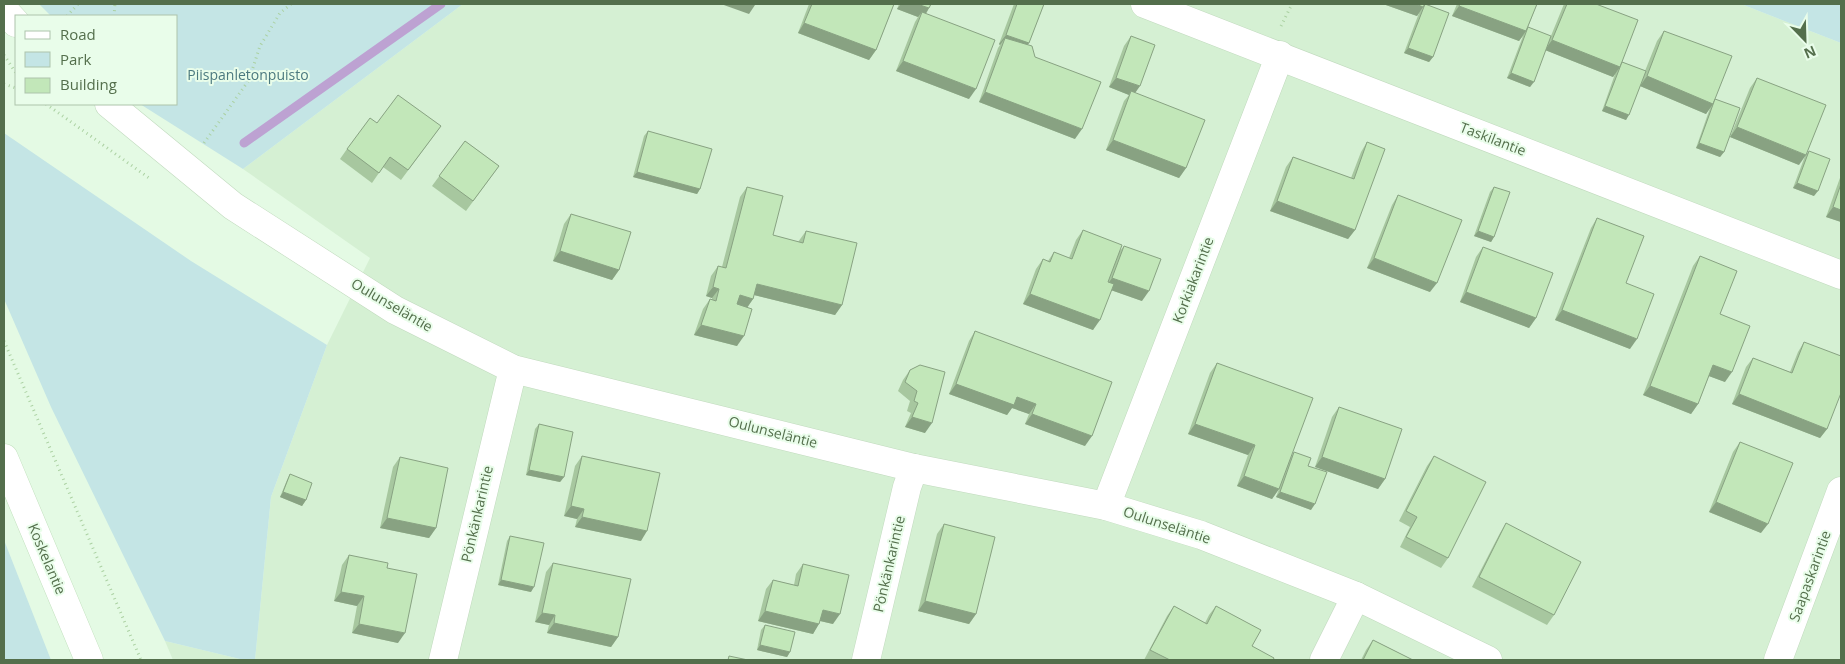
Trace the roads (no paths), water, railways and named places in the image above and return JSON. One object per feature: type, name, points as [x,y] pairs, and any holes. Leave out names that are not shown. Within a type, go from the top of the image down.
[{"type":"street","name":"Taskilantie","points":[[1145,4],[1841,275]]},
{"type":"street","points":[[4,10],[15,22]]},
{"type":"street","name":"Korkiakarintie","points":[[1106,506],[1280,55]]},
{"type":"street","name":"Oulunseläntie","points":[[110,105],[233,206],[395,310],[513,369],[914,468],[1106,506],[1201,535],[1356,596],[1488,660]]},
{"type":"street","name":"Pönkänkarintie","points":[[443,660],[513,369]]},
{"type":"street","name":"Koskelantie","points":[[4,458],[89,660]]},
{"type":"street","name":"Pönkänkarintie","points":[[866,660],[907,487],[914,468]]},
{"type":"street","name":"Saapaskarintie","points":[[1778,660],[1841,491]]},
{"type":"street","points":[[1324,660],[1356,596]]},
{"type":"waterway","points":[[244,143],[441,4]]},
{"type":"park label","name":"Piispanletonpuisto","points":[[248,75]]}]
